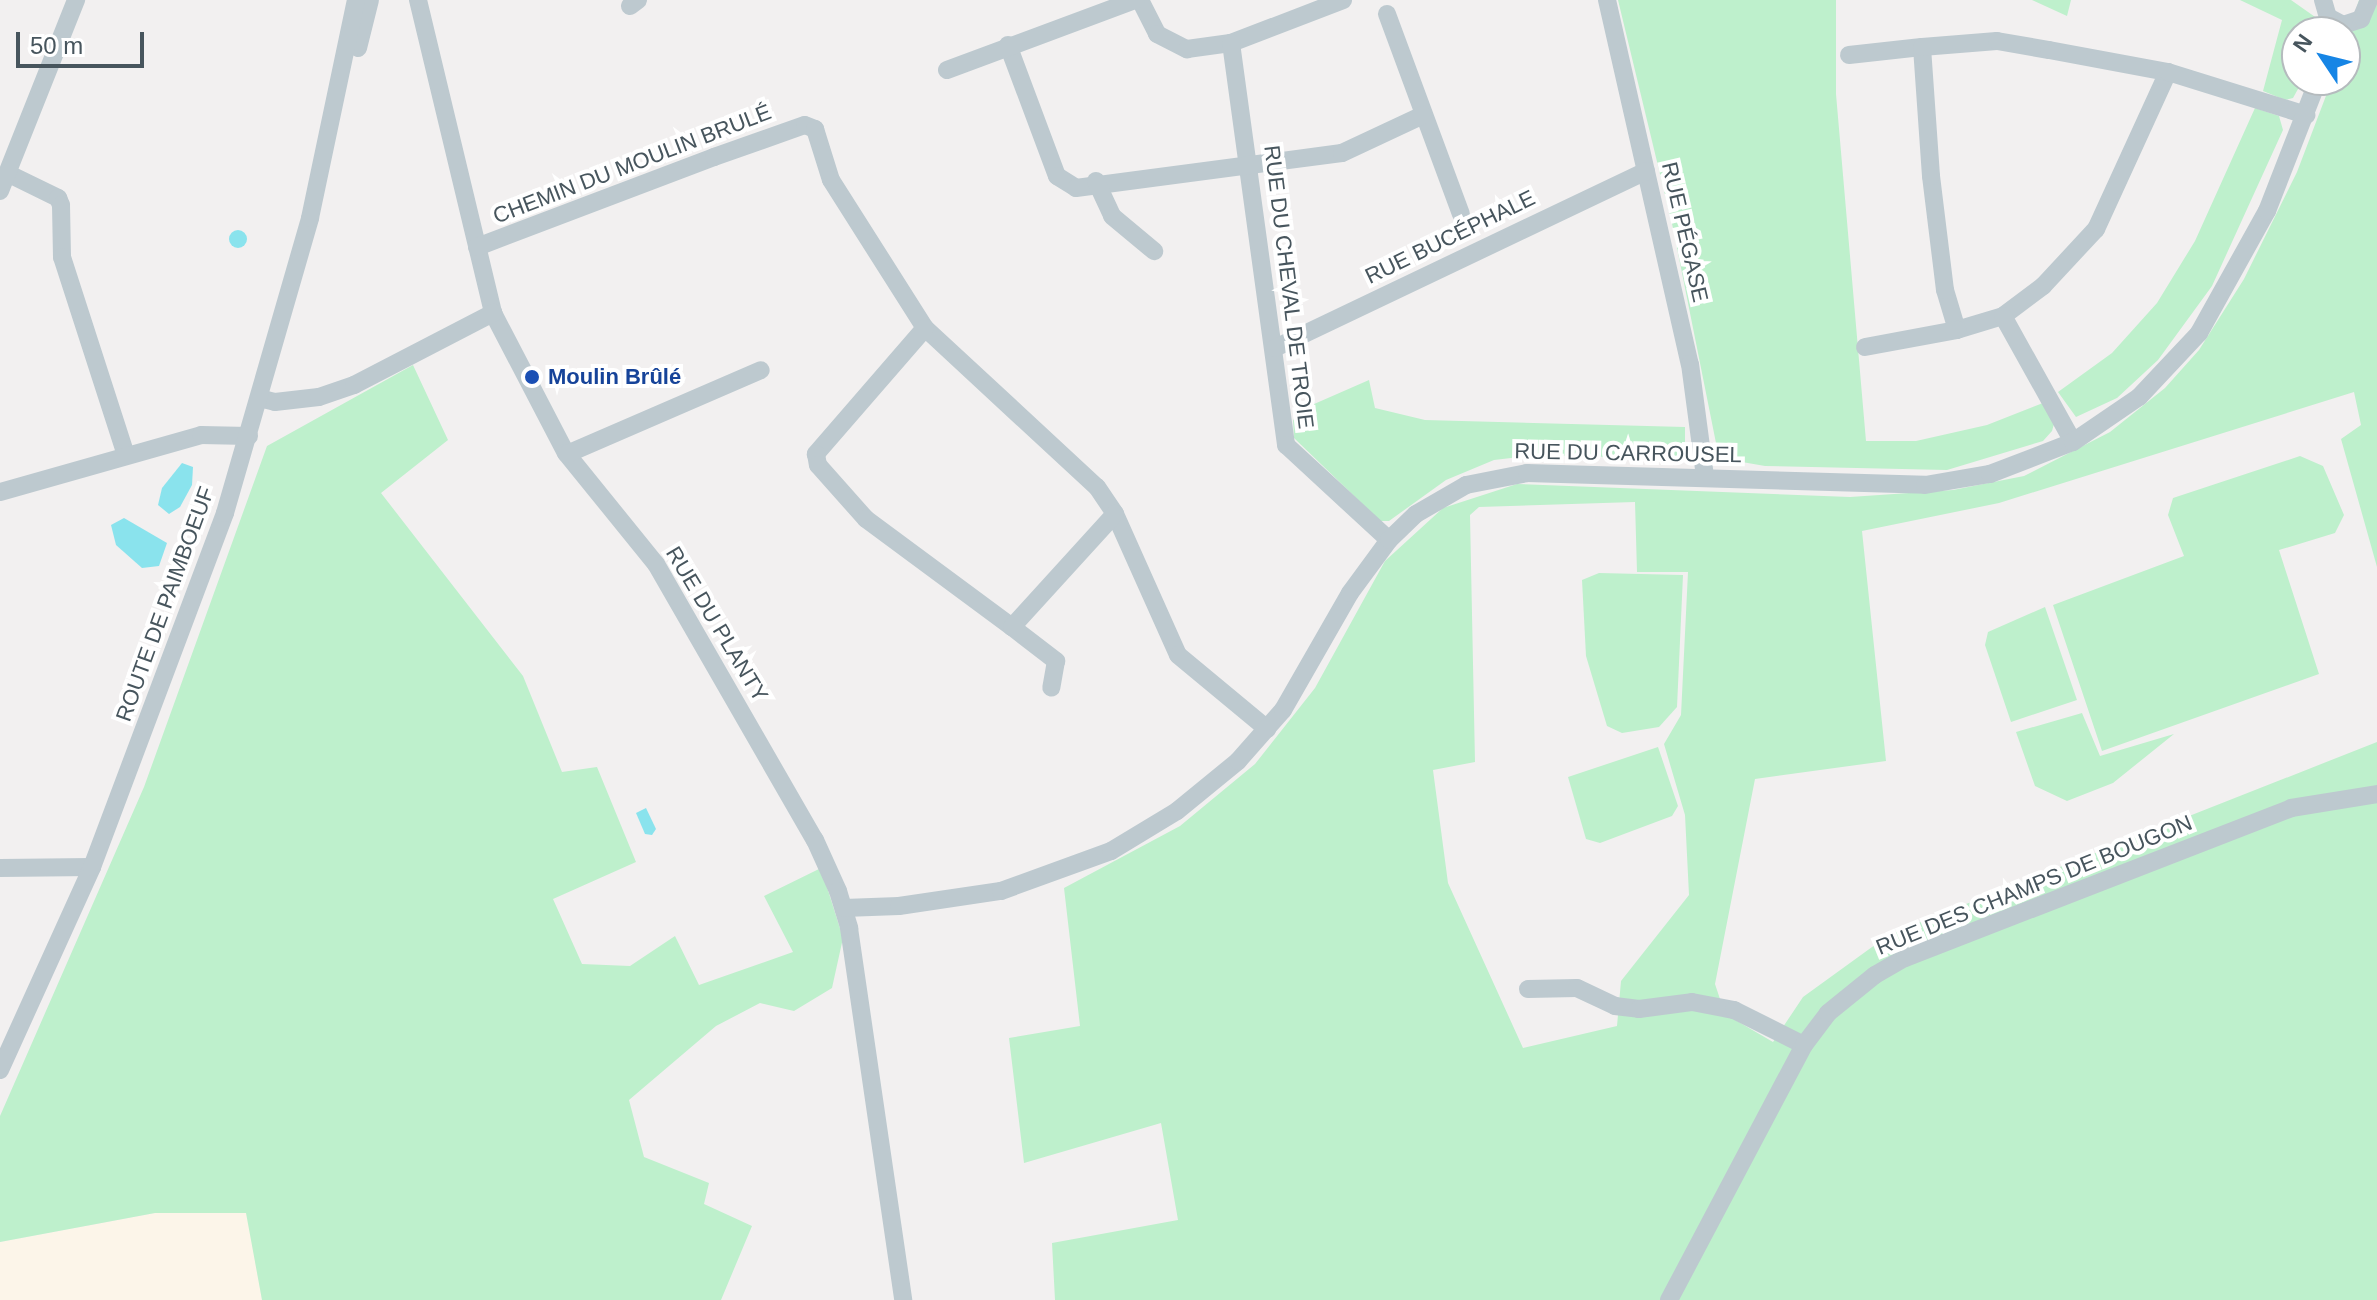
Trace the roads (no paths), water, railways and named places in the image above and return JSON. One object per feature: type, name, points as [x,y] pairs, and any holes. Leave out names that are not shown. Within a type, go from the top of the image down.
[{"type":"street","points":[[0,191],[76,0]]},
{"type":"street","name":"ROUTE DE PAIMBOEUF","points":[[329,138],[356,0]]},
{"type":"street","name":"ROUTE DE PAIMBOEUF","points":[[0,1070],[92,867],[182,632],[249,436],[329,138],[370,0]]},
{"type":"street","name":"RUE DU PLANTY","points":[[418,0],[493,313],[567,454],[656,564],[815,840],[844,908],[894,1209],[903,1300]]},
{"type":"street","points":[[947,70],[1008,45],[1138,0],[1145,17],[1170,44],[1187,49],[1231,43],[1343,0]]},
{"type":"street","name":"RUE PÉGASE","points":[[1607,0],[1693,379],[1705,476]]},
{"type":"street","points":[[1387,14],[1461,214]]},
{"type":"street","points":[[1849,55],[1997,41],[2168,72],[2306,115]]},
{"type":"street","name":"RUE DU CHEVAL DE TROIE","points":[[1231,43],[1250,163],[1286,445],[1389,540]]},
{"type":"street","points":[[1008,45],[1057,176],[1076,188],[1096,181],[1342,153],[1423,115]]},
{"type":"street","points":[[1922,47],[1931,176],[1945,290],[1957,330]]},
{"type":"street","points":[[1865,347],[1957,330],[2003,316],[2043,286],[2096,229],[2168,72]]},
{"type":"street","name":"RUE DU CARROUSEL","points":[[844,908],[979,896],[1080,865],[1127,843],[1193,800],[1267,729],[1299,687],[1359,578],[1389,540],[1450,491],[1498,475],[1705,476],[1925,485],[1990,474],[2073,442],[2139,397],[2199,333],[2247,252],[2313,96]]},
{"type":"street","name":"CHEMIN DU MOULIN BRULÉ","points":[[477,247],[805,125],[815,129],[831,180],[925,328]]},
{"type":"street","name":"RUE BUCÉPHALE","points":[[1275,348],[1646,171]]},
{"type":"street","points":[[9,174],[58,198],[61,205],[62,257],[126,455]]},
{"type":"street","points":[[1096,181],[1112,216],[1154,251]]},
{"type":"street","points":[[259,398],[275,402],[319,397],[354,385],[493,313]]},
{"type":"street","points":[[2003,316],[2073,442]]},
{"type":"street","points":[[1051,688],[1056,661],[866,519],[818,465],[820,447],[925,328],[1023,414],[1097,487],[1115,514],[1178,655],[1267,729]]},
{"type":"street","points":[[567,454],[761,370]]},
{"type":"street","points":[[0,492],[201,435],[249,436]]},
{"type":"street","points":[[1012,627],[1115,514]]},
{"type":"street","name":"RUE DES CHAMPS DE BOUGON","points":[[1669,1300],[1804,1045],[1842,1000],[1905,958],[2291,808],[2377,794]]},
{"type":"street","name":"RUE DES CHAMPS DE BOUGON","points":[[2353,796],[2377,802]]},
{"type":"street","points":[[0,868],[92,867]]},
{"type":"street","points":[[1528,989],[1577,988],[1615,1006],[1639,1009],[1692,1002],[1734,1010],[1804,1045]]},
{"type":"water","points":[[234,230],[242,230],[247,239],[245,246],[234,248],[229,243],[229,235]]},
{"type":"water","points":[[182,463],[193,467],[192,485],[180,507],[169,514],[158,505],[162,488]]},
{"type":"water","points":[[124,518],[167,543],[159,566],[142,568],[116,545],[111,525]]},
{"type":"water","points":[[646,808],[656,829],[652,835],[645,834],[636,813]]},
{"type":"place","name":"Moulin Brûlé","points":[[532,377]]}]
